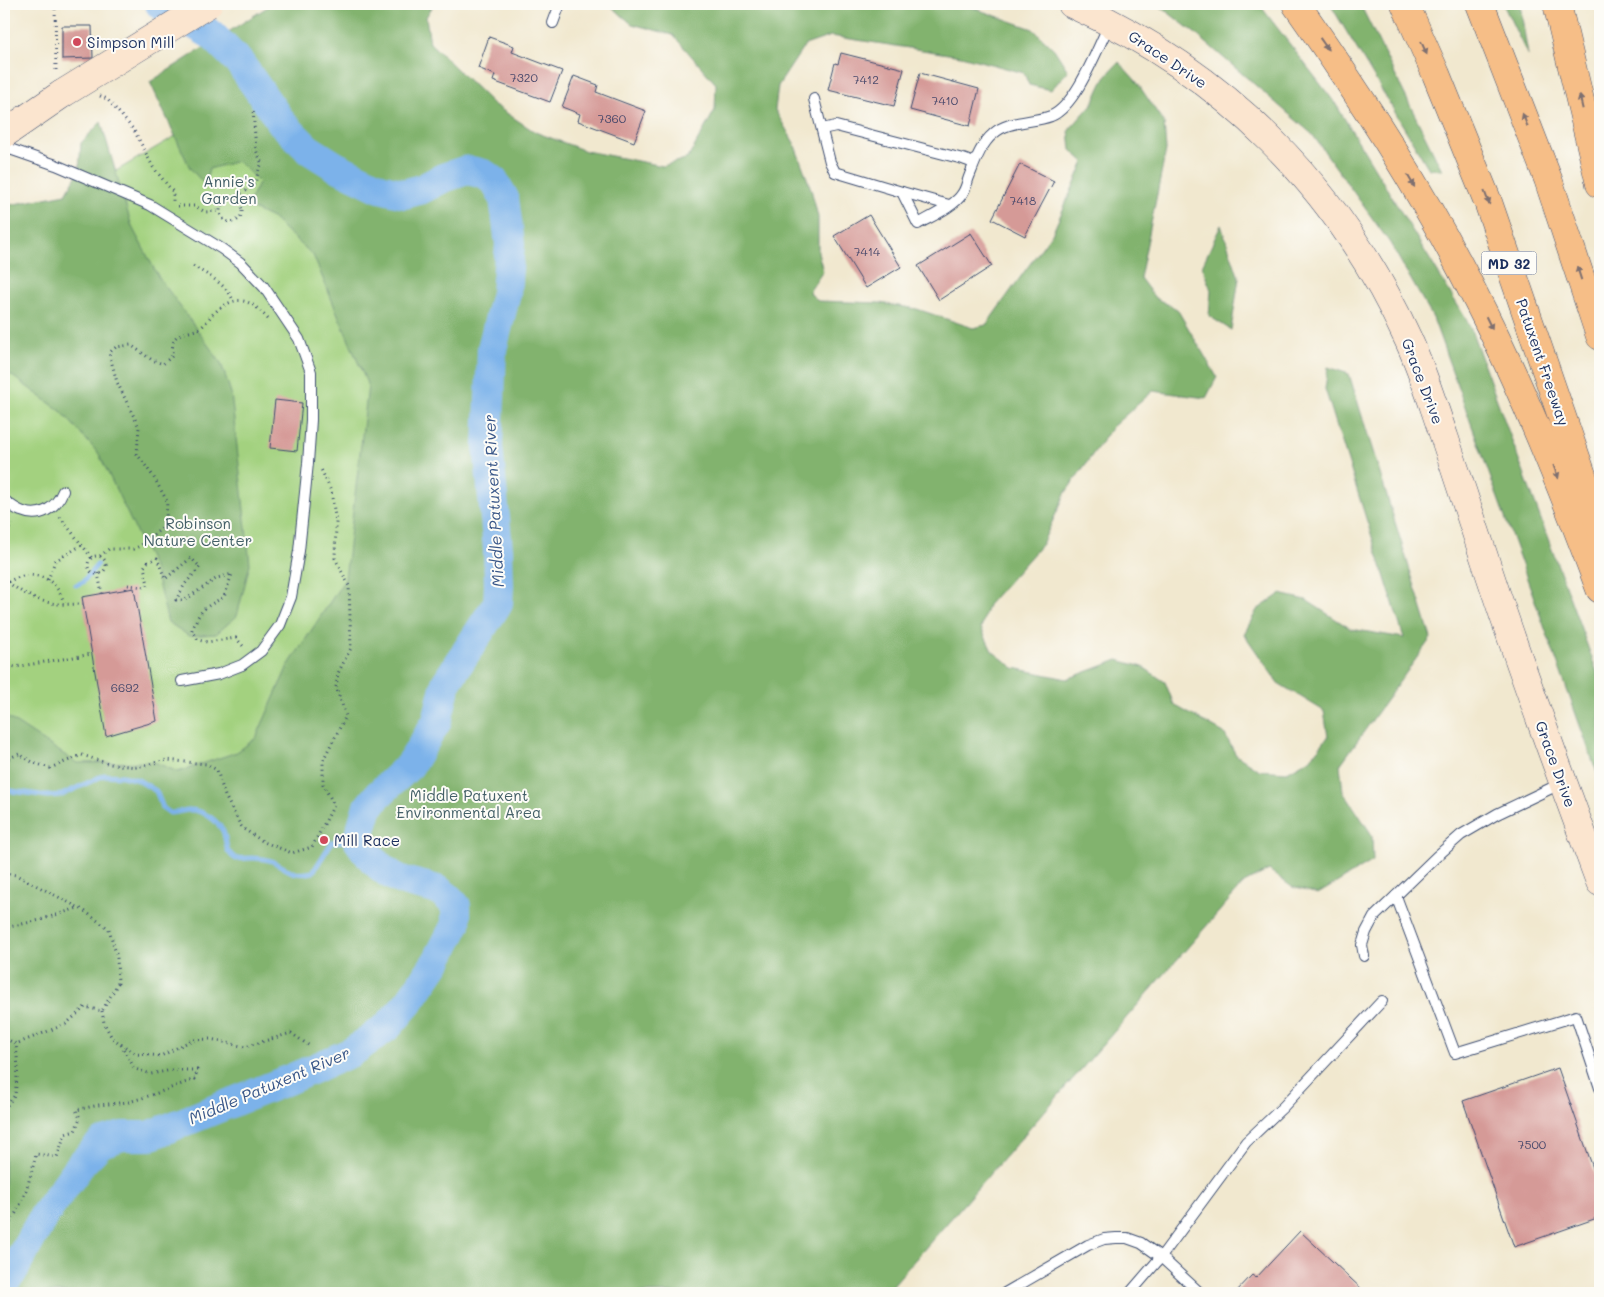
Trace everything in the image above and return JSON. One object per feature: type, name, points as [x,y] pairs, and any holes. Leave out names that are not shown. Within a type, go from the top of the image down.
[{"type":"highway","points":[[1296,4],[1393,149],[1474,293],[1551,459],[1600,589]]},
{"type":"highway","name":"Patuxent Freeway","points":[[1405,4],[1436,74],[1488,202],[1600,527]]},
{"type":"highway","points":[[1480,4],[1548,179],[1600,336]]},
{"type":"highway","points":[[1557,4],[1600,184]]},
{"type":"street","points":[[4,134],[63,85],[174,4]]},
{"type":"street","points":[[63,85],[208,4]]},
{"type":"street","name":"Grace Drive","points":[[1072,4],[1111,22],[1185,68],[1229,101],[1262,130],[1315,188],[1337,215],[1364,256],[1409,340],[1429,392],[1522,671],[1600,882]]},
{"type":"lane","points":[[553,22],[560,4]]},
{"type":"lane","points":[[902,192],[918,224],[962,196],[974,163],[993,133],[1001,128],[1017,123],[1051,116],[1068,104],[1076,93],[1111,22]]},
{"type":"lane","points":[[814,99],[830,162],[835,172],[949,205]]},
{"type":"lane","points":[[822,129],[836,126],[974,163]]},
{"type":"lane","points":[[4,147],[56,165],[150,205],[222,249],[241,264],[264,287],[297,334],[311,372],[309,453],[299,551],[291,597],[280,625],[261,651],[242,665],[219,674],[182,681]]},
{"type":"lane","points":[[4,500],[20,511],[30,514],[47,511],[53,507],[60,500],[63,491]]},
{"type":"lane","points":[[1364,956],[1362,945],[1374,917],[1461,835],[1498,814],[1563,783]]},
{"type":"lane","points":[[1396,896],[1455,1053],[1576,1016],[1600,1088]]},
{"type":"lane","points":[[1130,1293],[1161,1257],[1246,1142],[1283,1107],[1382,1001]]},
{"type":"lane","points":[[1005,1293],[1088,1245],[1104,1239],[1127,1238],[1141,1243],[1161,1257],[1200,1293]]},
{"type":"path","points":[[56,4],[56,70],[63,85]]},
{"type":"path","points":[[92,94],[107,99],[134,130],[153,167],[172,192],[173,220]]},
{"type":"path","points":[[235,200],[236,196],[248,191],[254,184],[262,164],[256,150],[253,109]]},
{"type":"path","points":[[235,200],[240,204],[242,215],[237,220],[230,222],[223,218],[220,211],[224,202],[235,200]]},
{"type":"path","points":[[172,205],[194,206],[205,212],[220,211]]},
{"type":"path","points":[[193,266],[223,285],[233,300]]},
{"type":"path","points":[[100,556],[105,560],[104,571],[93,572],[89,568],[88,562],[92,558],[100,556],[109,549],[133,549],[146,543],[161,529],[166,519],[167,501],[153,476],[137,454],[140,427],[116,382],[109,353],[116,347],[131,345],[152,360],[163,364],[172,356],[172,344],[181,333],[201,328],[214,314],[233,300],[247,301],[272,324]]},
{"type":"path","points":[[4,760],[19,754],[34,763],[50,768],[82,755],[110,764],[136,767],[167,760],[206,764],[217,770],[224,796],[242,828],[264,842],[292,853],[312,847],[334,805],[323,784],[323,760],[346,716],[336,687],[338,673],[351,648],[348,586],[335,558],[336,522],[330,491],[324,473],[309,453]]},
{"type":"path","points":[[53,507],[92,558]]},
{"type":"path","points":[[4,537],[12,524]]},
{"type":"path","points":[[48,580],[55,561],[82,545]]},
{"type":"path","points":[[126,589],[127,585],[146,587],[148,584],[144,567],[148,562],[157,558],[165,579],[191,558],[200,567],[184,584],[176,600],[185,600],[217,578],[232,574],[224,597],[199,613],[192,630],[198,640],[208,642],[236,638],[253,657]]},
{"type":"path","points":[[98,573],[102,594]]},
{"type":"path","points":[[7,582],[28,575],[42,577],[59,590],[64,603]]},
{"type":"path","points":[[4,579],[31,596],[51,603],[83,604]]},
{"type":"path","points":[[4,664],[15,667],[92,654]]},
{"type":"path","points":[[4,873],[16,875],[79,908],[109,930],[117,956],[118,983],[102,1012],[104,1023],[112,1038],[136,1054],[161,1056],[192,1040],[212,1039],[245,1047],[291,1033],[311,1047]]},
{"type":"path","points":[[4,931],[9,927],[79,908]]},
{"type":"path","points":[[4,1038],[16,1044],[66,1024],[85,1007],[102,1012]]},
{"type":"path","points":[[4,1109],[15,1095],[18,1068],[16,1044]]},
{"type":"path","points":[[4,1230],[12,1221],[30,1180],[36,1154],[57,1157],[65,1134],[74,1130],[80,1118],[76,1110],[99,1105],[129,1102],[152,1096],[195,1079],[197,1070],[172,1070],[151,1074],[135,1069],[121,1045]]},
{"type":"green space","name":"Middle Patuxent Environmental Area","points":[[272,4],[434,4],[426,17],[430,43],[493,104],[535,132],[586,151],[663,166],[688,158],[715,110],[716,84],[673,35],[632,24],[613,8],[612,4],[962,4],[1033,29],[1054,49],[1068,71],[1051,90],[1029,85],[1024,73],[961,56],[831,36],[805,45],[778,86],[775,110],[794,143],[811,189],[818,217],[818,252],[823,271],[809,292],[818,301],[880,303],[917,309],[973,328],[986,325],[1053,232],[1084,162],[1071,150],[1069,130],[1093,103],[1105,77],[1119,62],[1136,81],[1164,123],[1166,150],[1140,278],[1155,298],[1177,309],[1217,377],[1206,398],[1153,391],[1112,427],[1066,492],[1042,544],[988,605],[981,628],[992,651],[1014,668],[1067,679],[1118,660],[1143,667],[1165,682],[1174,705],[1224,733],[1236,755],[1259,770],[1287,772],[1310,759],[1328,737],[1324,711],[1278,683],[1244,634],[1257,610],[1280,594],[1306,600],[1351,629],[1404,638],[1325,389],[1328,367],[1349,374],[1431,638],[1340,765],[1343,791],[1372,835],[1373,861],[1318,894],[1292,887],[1269,870],[1244,883],[886,1293],[4,1293],[4,715],[77,763],[154,762],[178,772],[237,752],[256,738],[288,666],[345,579],[368,386],[313,255],[272,218],[247,206],[259,182],[238,161],[209,169],[205,185],[190,168],[150,82]]},
{"type":"green space","points":[[1157,4],[1259,4],[1335,103],[1469,324],[1600,680],[1600,781],[1433,318],[1390,243],[1312,134],[1196,34]]},
{"type":"green space","points":[[1330,4],[1360,4],[1442,170],[1429,169]]},
{"type":"green space","points":[[1503,4],[1520,4],[1528,56]]},
{"type":"green space","name":"Robinson Nature Center","points":[[245,95],[590,240],[4,1293],[4,237]]},
{"type":"green space","points":[[101,122],[132,227],[158,276],[221,363],[231,393],[250,564],[237,616],[216,634],[189,636],[168,622],[155,571],[99,454],[62,412],[4,370],[4,206],[66,194],[79,171],[81,143]]},
{"type":"green space","points":[[1221,225],[1239,278],[1231,330],[1209,316],[1211,290],[1202,266]]},
{"type":"building","name":"Simpson Mill","points":[[62,26],[92,26],[93,58],[62,59]]},
{"type":"building","points":[[489,37],[514,46],[512,52],[562,71],[550,102],[493,81],[495,75],[478,68]]},
{"type":"building","points":[[841,53],[904,69],[894,106],[828,90],[835,63],[838,64]]},
{"type":"building","points":[[920,73],[979,89],[970,126],[910,110]]},
{"type":"building","points":[[574,76],[598,85],[596,92],[646,111],[634,142],[578,121],[580,114],[562,107]]},
{"type":"building","points":[[1020,164],[1054,181],[1025,236],[992,219]]},
{"type":"building","points":[[869,215],[901,267],[866,288],[834,236]]},
{"type":"building","points":[[971,233],[992,266],[939,300],[918,266]]},
{"type":"building","points":[[275,400],[302,403],[297,451],[270,448]]},
{"type":"building","name":"Robinson Nature Center","points":[[134,588],[157,721],[106,736],[82,597]]},
{"type":"building","points":[[1558,1068],[1600,1188],[1600,1217],[1514,1247],[1463,1101]]},
{"type":"building","points":[[1300,1231],[1366,1293],[1235,1293],[1252,1275],[1256,1278]]},
{"type":"waterway","name":"Middle Patuxent River","points":[[4,1282],[12,1273],[45,1214],[81,1164],[101,1143],[122,1136],[149,1136],[352,1052],[388,1026],[409,1002],[437,961],[456,924],[456,906],[444,894],[432,888],[404,881],[390,874],[372,859],[358,840],[367,809],[378,795],[410,765],[437,721],[446,683],[498,603],[498,549],[488,446],[492,349],[506,293],[510,244],[504,198],[494,181],[484,174],[467,170],[443,178],[422,189],[404,194],[380,188],[335,166],[308,149],[282,123],[239,62],[212,35],[160,4]]},
{"type":"waterway","points":[[76,585],[83,582],[97,565]]},
{"type":"waterway","points":[[4,790],[48,796],[62,795],[104,775],[123,776],[138,780],[156,791],[163,808],[170,813],[195,810],[213,820],[223,831],[229,853],[236,859],[254,858],[268,860],[300,874],[313,872],[332,842],[358,840]]},
{"type":"place","name":"Simpson Mill","points":[[77,42]]},
{"type":"place","name":"Mill Race","points":[[324,840]]},
{"type":"park label","name":"Annie's Garden","points":[[229,190]]}]
